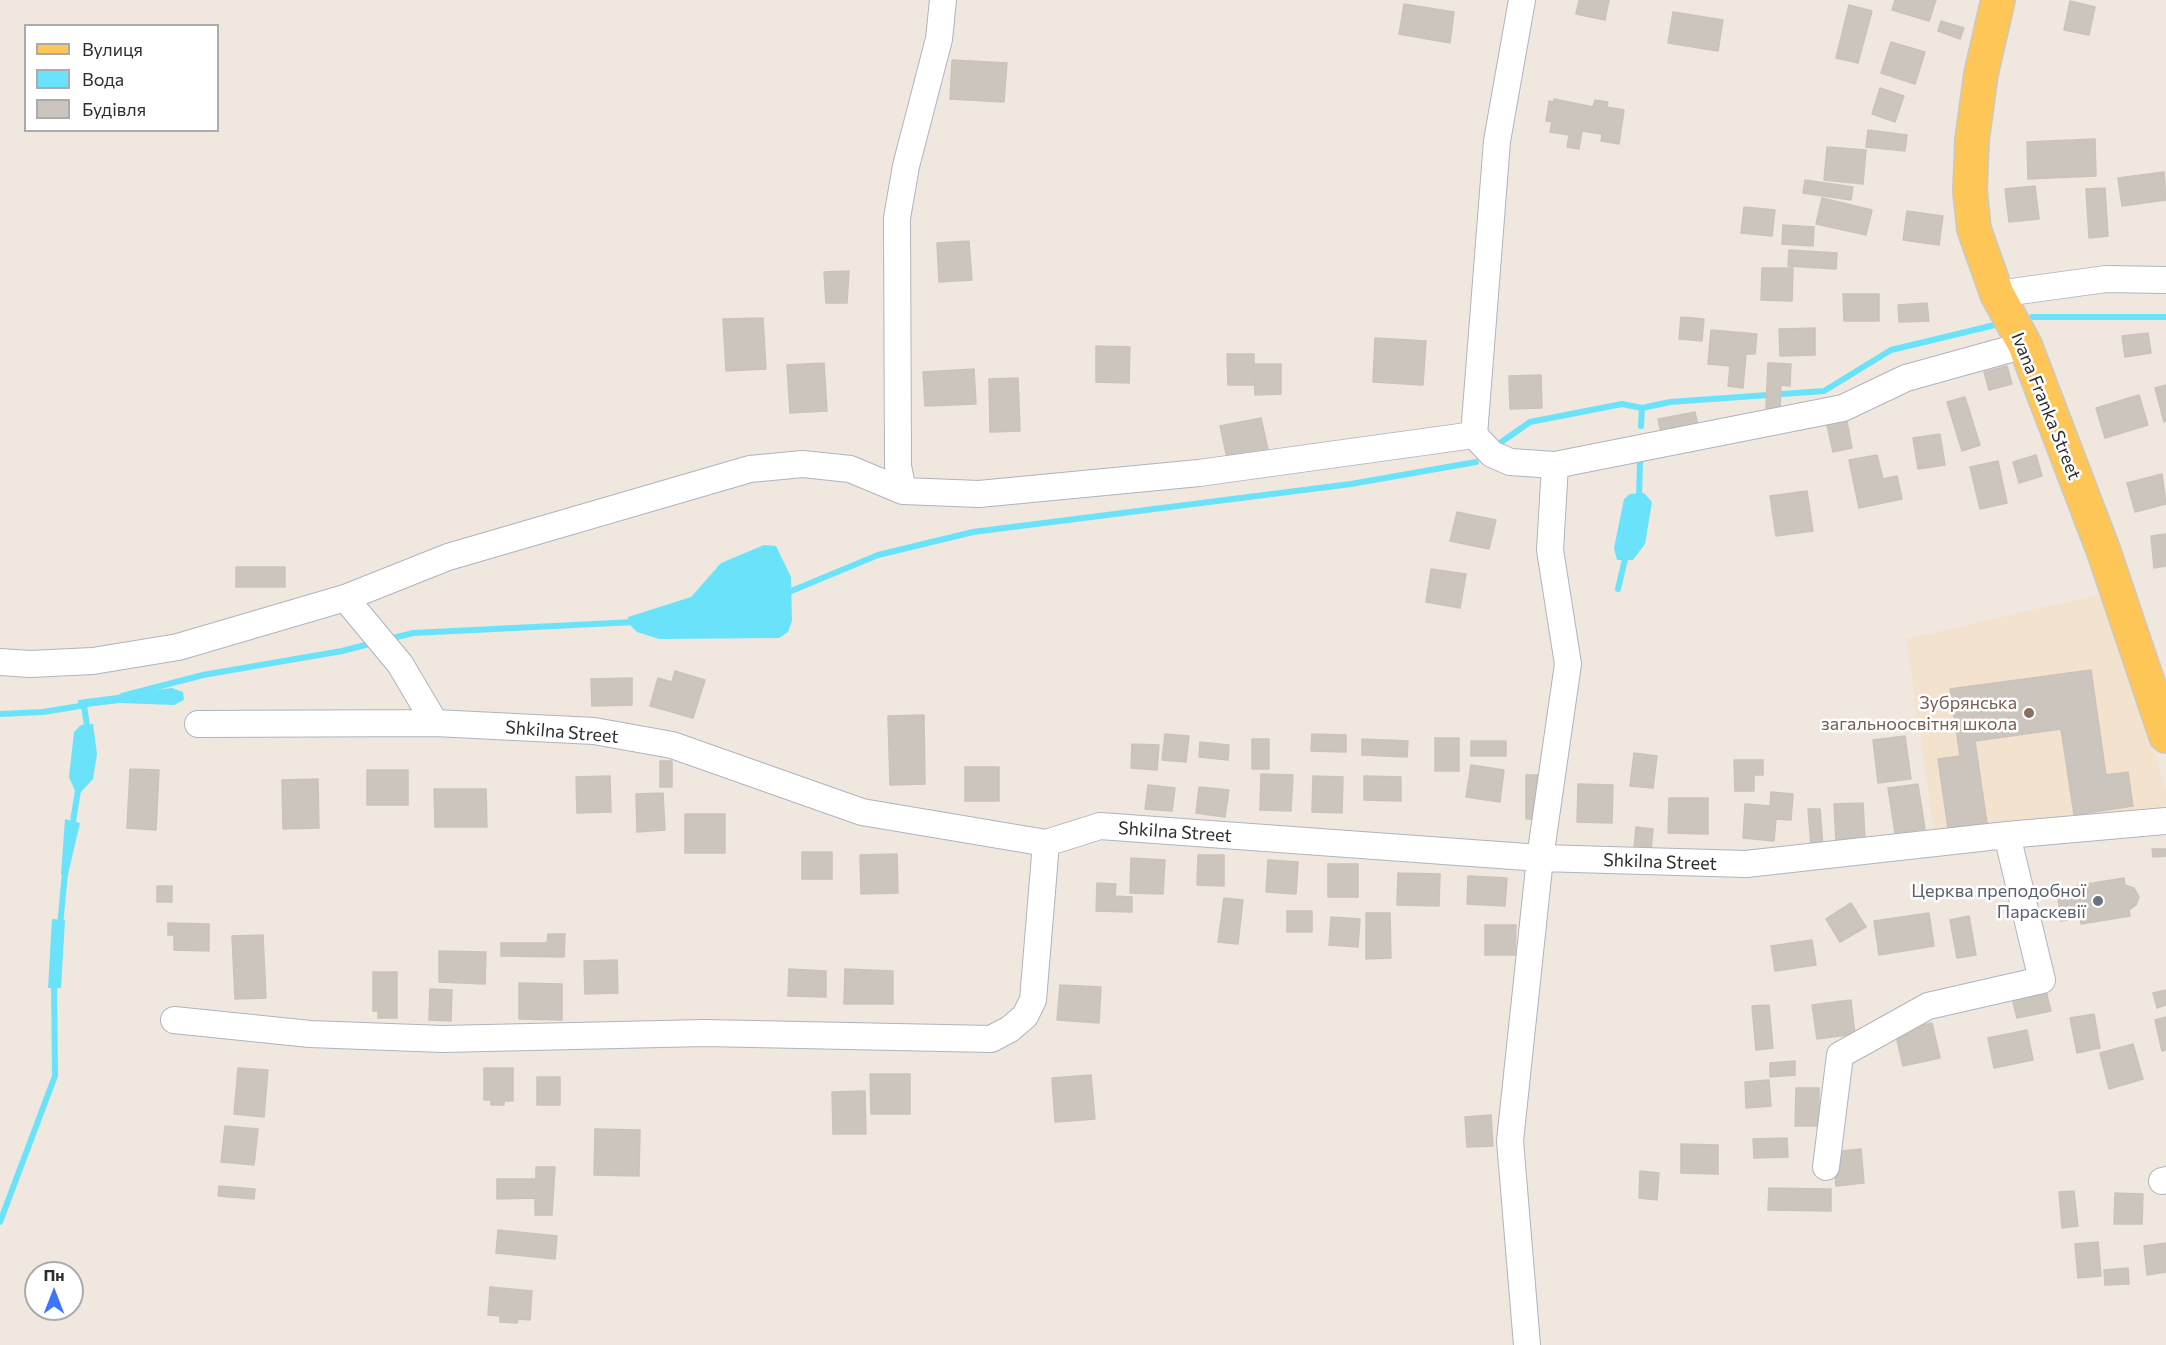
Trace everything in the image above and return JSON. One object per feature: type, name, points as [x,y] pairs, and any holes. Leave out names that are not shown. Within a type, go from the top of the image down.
[{"type":"main road","name":"Ivana Franka Street","points":[[1998,0],[1981,74],[1972,140],[1970,191],[1974,229],[1997,294],[2025,345],[2121,599],[2166,736]]},
{"type":"street","points":[[903,491],[898,466],[897,218],[906,166],[939,39],[943,0]]},
{"type":"street","points":[[1522,0],[1497,141],[1474,435],[1492,454],[1510,462],[1555,465],[1843,408],[1906,378],[2025,345]]},
{"type":"street","points":[[1997,294],[2106,279],[2166,280]]},
{"type":"street","points":[[0,662],[30,664],[93,661],[178,647],[345,598],[448,557],[750,469],[803,464],[850,469],[903,491],[979,494],[1199,473],[1474,435]]},
{"type":"street","points":[[1527,1345],[1510,1141],[1540,858],[1568,664],[1550,550],[1555,465]]},
{"type":"street","points":[[345,598],[400,664],[435,723]]},
{"type":"street","name":"Shkilna Street","points":[[198,724],[435,723],[594,731],[672,745],[862,812],[1046,843],[1101,826],[1540,858],[1746,864],[2007,835],[2166,821]]},
{"type":"street","points":[[1826,1167],[1840,1055],[1928,1006],[2042,980],[2007,835]]},
{"type":"street","points":[[174,1020],[310,1034],[443,1039],[705,1033],[991,1039],[1010,1029],[1025,1016],[1033,1000],[1046,843]]},
{"type":"shaded area","name":"Зубрянська загальноосвітня школа","points":[[2100,594],[2166,788],[2166,806],[1935,839],[1906,639]]},
{"type":"water","points":[[1644,493],[1652,502],[1645,544],[1633,560],[1617,560],[1614,548],[1624,499],[1630,494]]},
{"type":"water","points":[[764,545],[776,546],[791,577],[792,621],[788,632],[779,638],[659,639],[637,632],[629,624],[628,617],[691,597],[721,563]]},
{"type":"water","points":[[172,688],[183,692],[184,700],[174,705],[119,703],[79,708],[78,700]]},
{"type":"water","points":[[93,724],[97,754],[93,779],[81,792],[76,793],[69,777],[74,732],[81,725]]},
{"type":"water","points":[[65,819],[80,823],[66,883],[61,874]]},
{"type":"water","points":[[52,919],[65,920],[61,988],[48,988]]},
{"type":"building","points":[[1579,0],[1609,0],[1605,20],[1576,14]]},
{"type":"building","points":[[1895,0],[1936,0],[1929,21],[1892,10]]},
{"type":"building","points":[[2070,1],[2095,7],[2089,35],[2064,30]]},
{"type":"building","points":[[1404,4],[1454,12],[1450,43],[1399,34]]},
{"type":"building","points":[[1849,5],[1872,11],[1858,63],[1836,58]]},
{"type":"building","points":[[1673,12],[1723,20],[1718,51],[1668,43]]},
{"type":"building","points":[[1941,21],[1964,28],[1960,39],[1938,31]]},
{"type":"building","points":[[1891,42],[1925,52],[1915,84],[1881,73]]},
{"type":"building","points":[[952,60],[1007,63],[1004,102],[950,99]]},
{"type":"building","points":[[1880,88],[1904,96],[1895,122],[1872,114]]},
{"type":"building","points":[[1554,99],[1593,107],[1595,100],[1608,102],[1607,107],[1624,110],[1619,144],[1601,141],[1602,134],[1582,131],[1579,149],[1567,147],[1569,135],[1550,132],[1552,122],[1546,121],[1549,101],[1554,102]]},
{"type":"building","points":[[1868,130],[1907,135],[1905,151],[1866,147]]},
{"type":"building","points":[[2095,139],[2096,176],[2028,179],[2027,142]]},
{"type":"building","points":[[1827,147],[1866,150],[1863,184],[1824,180]]},
{"type":"building","points":[[2164,172],[2166,200],[2122,206],[2118,178]]},
{"type":"building","points":[[1805,180],[1853,187],[1851,200],[1803,193]]},
{"type":"building","points":[[2035,186],[2039,219],[2009,222],[2005,189]]},
{"type":"building","points":[[2105,188],[2108,236],[2089,238],[2086,189]]},
{"type":"building","points":[[1822,198],[1872,210],[1866,235],[1816,224]]},
{"type":"building","points":[[1744,207],[1775,210],[1772,236],[1741,233]]},
{"type":"building","points":[[1907,211],[1943,216],[1939,245],[1903,240]]},
{"type":"building","points":[[1783,225],[1814,227],[1813,246],[1782,244]]},
{"type":"building","points":[[969,241],[972,280],[939,282],[937,243]]},
{"type":"building","points":[[1789,250],[1837,253],[1836,269],[1788,266]]},
{"type":"building","points":[[1762,268],[1793,268],[1792,301],[1761,300]]},
{"type":"building","points":[[849,271],[847,303],[826,303],[824,272]]},
{"type":"building","points":[[1843,294],[1879,294],[1879,321],[1844,321]]},
{"type":"building","points":[[1927,303],[1929,321],[1899,322],[1898,305]]},
{"type":"building","points":[[1681,317],[1704,319],[1702,341],[1679,339]]},
{"type":"building","points":[[763,318],[766,369],[726,371],[723,319]]},
{"type":"building","points":[[1815,328],[1815,355],[1780,356],[1779,329]]},
{"type":"building","points":[[1711,330],[1757,334],[1755,354],[1746,354],[1743,388],[1728,386],[1730,366],[1708,364]]},
{"type":"building","points":[[2148,333],[2151,353],[2125,357],[2122,336]]},
{"type":"building","points":[[1375,338],[1426,341],[1423,385],[1373,382]]},
{"type":"building","points":[[1096,346],[1130,347],[1129,383],[1096,382]]},
{"type":"building","points":[[1227,354],[1254,354],[1254,385],[1228,385]]},
{"type":"building","points":[[824,363],[827,411],[790,413],[787,365]]},
{"type":"building","points":[[1768,363],[1791,364],[1790,386],[1781,385],[1780,409],[1766,408]]},
{"type":"building","points":[[1254,364],[1281,364],[1281,394],[1255,395]]},
{"type":"building","points":[[2007,366],[2012,384],[1989,390],[1984,372]]},
{"type":"building","points":[[974,369],[976,404],[925,406],[923,372]]},
{"type":"building","points":[[1541,375],[1542,408],[1510,409],[1509,376]]},
{"type":"building","points":[[1018,378],[1020,431],[990,432],[989,379]]},
{"type":"building","points":[[2166,385],[2166,421],[2164,422],[2155,388]]},
{"type":"building","points":[[2139,395],[2148,425],[2105,438],[2096,408]]},
{"type":"building","points":[[1965,397],[1980,445],[1962,451],[1947,402]]},
{"type":"building","points":[[1695,412],[1698,426],[1661,433],[1658,419]]},
{"type":"building","points":[[1261,418],[1268,450],[1227,458],[1220,426]]},
{"type":"building","points":[[1847,421],[1852,448],[1833,452],[1827,425]]},
{"type":"building","points":[[1940,434],[1945,465],[1918,469],[1913,438]]},
{"type":"building","points":[[1877,455],[1883,479],[1897,476],[1902,499],[1859,508],[1849,460]]},
{"type":"building","points":[[2036,455],[2042,476],[2019,483],[2013,462]]},
{"type":"building","points":[[1998,461],[2007,503],[1980,509],[1970,467]]},
{"type":"building","points":[[2162,474],[2166,504],[2135,512],[2127,483]]},
{"type":"building","points":[[1807,491],[1813,531],[1776,536],[1770,496]]},
{"type":"building","points":[[1457,512],[1496,520],[1489,549],[1450,541]]},
{"type":"building","points":[[2166,534],[2166,566],[2154,568],[2151,536]]},
{"type":"building","points":[[236,567],[285,567],[285,587],[236,587]]},
{"type":"building","points":[[1431,569],[1466,574],[1460,608],[1426,602]]},
{"type":"building","points":[[2091,670],[2106,775],[2128,772],[2133,806],[2074,815],[2061,729],[1975,741],[1987,823],[1948,828],[1938,759],[1960,756],[1950,689]]},
{"type":"building","points":[[675,671],[705,680],[693,718],[650,706],[658,678],[672,682]]},
{"type":"building","points":[[632,678],[632,705],[592,706],[591,679]]},
{"type":"building","points":[[924,715],[925,784],[890,785],[888,716]]},
{"type":"building","points":[[1165,734],[1189,736],[1186,762],[1162,760]]},
{"type":"building","points":[[1312,734],[1346,735],[1346,752],[1311,751]]},
{"type":"building","points":[[1905,736],[1911,779],[1878,783],[1873,740]]},
{"type":"building","points":[[1435,738],[1459,738],[1459,771],[1435,771]]},
{"type":"building","points":[[1252,739],[1269,739],[1269,769],[1252,769]]},
{"type":"building","points":[[1362,739],[1408,741],[1407,757],[1362,755]]},
{"type":"building","points":[[1471,741],[1506,741],[1506,756],[1471,756]]},
{"type":"building","points":[[1200,742],[1229,745],[1228,760],[1199,757]]},
{"type":"building","points":[[1132,744],[1159,745],[1157,770],[1131,768]]},
{"type":"building","points":[[1634,753],[1657,756],[1653,788],[1630,786]]},
{"type":"building","points":[[1734,760],[1763,760],[1763,775],[1754,775],[1754,791],[1735,791]]},
{"type":"building","points":[[660,761],[672,761],[672,787],[660,787]]},
{"type":"building","points":[[1471,765],[1504,770],[1500,802],[1466,797]]},
{"type":"building","points":[[965,767],[999,767],[999,801],[965,801]]},
{"type":"building","points":[[130,769],[159,770],[156,830],[127,828]]},
{"type":"building","points":[[367,770],[408,770],[408,805],[367,805]]},
{"type":"building","points":[[1261,774],[1293,775],[1291,811],[1260,810]]},
{"type":"building","points":[[1526,775],[1542,775],[1542,819],[1526,819]]},
{"type":"building","points":[[610,776],[611,812],[577,813],[576,777]]},
{"type":"building","points":[[1313,776],[1343,777],[1342,813],[1312,812]]},
{"type":"building","points":[[1364,776],[1401,777],[1401,801],[1364,800]]},
{"type":"building","points":[[318,779],[319,828],[283,829],[282,780]]},
{"type":"building","points":[[1578,784],[1613,785],[1612,823],[1577,822]]},
{"type":"building","points":[[1918,784],[1925,829],[1895,833],[1888,788]]},
{"type":"building","points":[[1148,785],[1175,788],[1172,811],[1145,809]]},
{"type":"building","points":[[1199,787],[1229,790],[1225,817],[1196,813]]},
{"type":"building","points":[[434,789],[486,789],[487,827],[435,827]]},
{"type":"building","points":[[1771,792],[1793,794],[1791,820],[1776,819],[1774,841],[1743,838],[1745,804],[1770,806]]},
{"type":"building","points":[[663,793],[665,830],[637,832],[636,794]]},
{"type":"building","points":[[1669,798],[1708,798],[1708,834],[1668,833]]},
{"type":"building","points":[[1863,803],[1865,840],[1836,841],[1834,804]]},
{"type":"building","points":[[1808,809],[1820,809],[1823,847],[1811,847]]},
{"type":"building","points":[[685,814],[725,814],[725,853],[685,853]]},
{"type":"building","points":[[1636,827],[1653,829],[1651,850],[1634,848]]},
{"type":"building","points":[[2152,849],[2166,849],[2166,856],[2153,857]]},
{"type":"building","points":[[802,852],[832,852],[832,879],[802,879]]},
{"type":"building","points":[[897,854],[898,893],[861,894],[860,855]]},
{"type":"building","points":[[1198,855],[1224,855],[1224,886],[1197,885]]},
{"type":"building","points":[[1131,858],[1165,860],[1163,894],[1130,893]]},
{"type":"building","points":[[1268,860],[1298,862],[1296,894],[1266,892]]},
{"type":"building","points":[[1328,864],[1358,864],[1358,897],[1328,897]]},
{"type":"building","points":[[1398,873],[1440,874],[1439,906],[1397,905]]},
{"type":"building","points":[[1468,876],[1507,878],[1505,906],[1467,904]]},
{"type":"building","name":"Церква преподобної Параскевії","points":[[2124,878],[2125,885],[2134,888],[2139,897],[2136,905],[2129,910],[2130,916],[2081,924],[2080,918],[2061,921],[2058,898],[2077,895],[2075,886]]},
{"type":"building","points":[[1097,883],[1116,884],[1115,896],[1132,897],[1132,912],[1096,911]]},
{"type":"building","points":[[157,886],[172,886],[172,902],[157,902]]},
{"type":"building","points":[[1224,898],[1243,900],[1238,944],[1218,942]]},
{"type":"building","points":[[1851,903],[1866,927],[1840,942],[1826,919]]},
{"type":"building","points":[[1287,911],[1312,911],[1312,932],[1287,932]]},
{"type":"building","points":[[1366,913],[1390,913],[1391,958],[1366,959]]},
{"type":"building","points":[[1929,913],[1934,946],[1879,955],[1874,921]]},
{"type":"building","points":[[1969,916],[1976,955],[1957,958],[1950,920]]},
{"type":"building","points":[[1331,917],[1360,919],[1358,947],[1329,945]]},
{"type":"building","points":[[168,923],[209,924],[209,951],[174,950],[174,935],[168,935]]},
{"type":"building","points":[[1485,925],[1516,925],[1515,955],[1485,955]]},
{"type":"building","points":[[548,934],[565,934],[564,957],[501,956],[501,943],[547,943]]},
{"type":"building","points":[[263,935],[266,998],[235,999],[232,936]]},
{"type":"building","points":[[1812,940],[1816,965],[1775,971],[1771,946]]},
{"type":"building","points":[[439,951],[486,952],[485,984],[439,982]]},
{"type":"building","points":[[617,960],[618,993],[585,994],[584,961]]},
{"type":"building","points":[[789,969],[826,971],[826,997],[788,996]]},
{"type":"building","points":[[845,969],[893,971],[893,1004],[844,1004]]},
{"type":"building","points":[[373,972],[397,972],[397,1018],[378,1018],[378,1011],[373,1011]]},
{"type":"building","points":[[519,983],[562,984],[562,1020],[519,1019]]},
{"type":"building","points":[[1060,985],[1101,987],[1099,1023],[1057,1020]]},
{"type":"building","points":[[430,989],[452,990],[451,1021],[429,1020]]},
{"type":"building","points":[[2166,990],[2166,1005],[2157,1008],[2153,993]]},
{"type":"building","points":[[2046,991],[2051,1011],[2017,1018],[2012,998]]},
{"type":"building","points":[[1851,1000],[1855,1034],[1817,1039],[1812,1005]]},
{"type":"building","points":[[1769,1005],[1773,1048],[1756,1050],[1752,1006]]},
{"type":"building","points":[[2094,1014],[2100,1048],[2077,1053],[2070,1018]]},
{"type":"building","points":[[2166,1017],[2166,1050],[2162,1051],[2155,1020]]},
{"type":"building","points":[[1932,1023],[1940,1058],[1903,1066],[1895,1031]]},
{"type":"building","points":[[2027,1030],[2033,1060],[1994,1068],[1988,1038]]},
{"type":"building","points":[[2133,1044],[2143,1079],[2109,1089],[2100,1053]]},
{"type":"building","points":[[1795,1061],[1795,1075],[1770,1077],[1770,1063]]},
{"type":"building","points":[[238,1068],[268,1070],[264,1117],[234,1114]]},
{"type":"building","points":[[484,1068],[513,1068],[513,1101],[504,1101],[504,1105],[491,1105],[491,1100],[484,1100]]},
{"type":"building","points":[[870,1074],[910,1074],[910,1114],[871,1114]]},
{"type":"building","points":[[1091,1075],[1095,1119],[1055,1122],[1052,1078]]},
{"type":"building","points":[[537,1077],[560,1077],[560,1105],[537,1105]]},
{"type":"building","points":[[1769,1080],[1771,1106],[1746,1108],[1745,1082]]},
{"type":"building","points":[[1796,1088],[1819,1088],[1819,1126],[1795,1126]]},
{"type":"building","points":[[865,1091],[866,1134],[833,1134],[832,1092]]},
{"type":"building","points":[[1491,1115],[1493,1146],[1467,1147],[1465,1117]]},
{"type":"building","points":[[225,1126],[258,1129],[254,1165],[221,1162]]},
{"type":"building","points":[[595,1129],[640,1130],[639,1176],[594,1175]]},
{"type":"building","points":[[1787,1138],[1788,1157],[1754,1158],[1753,1139]]},
{"type":"building","points":[[1681,1144],[1718,1145],[1718,1174],[1681,1173]]},
{"type":"building","points":[[1861,1149],[1864,1183],[1836,1186],[1833,1152]]},
{"type":"building","points":[[536,1167],[555,1167],[552,1215],[535,1215],[535,1198],[497,1199],[497,1179],[536,1179]]},
{"type":"building","points":[[1640,1171],[1659,1173],[1657,1200],[1639,1198]]},
{"type":"building","points":[[219,1186],[255,1189],[254,1199],[218,1196]]},
{"type":"building","points":[[1769,1188],[1831,1189],[1831,1211],[1768,1210]]},
{"type":"building","points":[[2074,1191],[2078,1226],[2062,1228],[2059,1192]]},
{"type":"building","points":[[2115,1193],[2143,1194],[2142,1224],[2114,1224]]},
{"type":"building","points":[[498,1230],[557,1236],[555,1259],[496,1253]]},
{"type":"building","points":[[2098,1242],[2101,1276],[2078,1278],[2075,1244]]},
{"type":"building","points":[[2166,1243],[2166,1272],[2147,1275],[2144,1246]]},
{"type":"building","points":[[2128,1268],[2129,1284],[2105,1285],[2104,1270]]},
{"type":"building","points":[[490,1287],[532,1291],[530,1320],[518,1319],[517,1323],[500,1322],[500,1316],[488,1315]]},
{"type":"waterway","points":[[2032,317],[2166,317]]},
{"type":"waterway","points":[[1500,443],[1530,422],[1622,404],[1642,408],[1670,402],[1824,391],[1891,350],[1999,324]]},
{"type":"waterway","points":[[1641,426],[1642,408]]},
{"type":"waterway","points":[[784,594],[878,555],[973,532],[1351,484],[1476,462]]},
{"type":"waterway","points":[[1639,498],[1640,462]]},
{"type":"waterway","points":[[1618,589],[1626,555]]},
{"type":"waterway","points":[[389,639],[413,633],[635,622]]},
{"type":"waterway","points":[[122,696],[203,675],[342,651],[373,643]]},
{"type":"waterway","points":[[84,705],[88,733]]},
{"type":"waterway","points":[[0,714],[43,712],[86,705]]},
{"type":"waterway","points":[[72,828],[79,784]]},
{"type":"waterway","points":[[60,926],[65,873]]},
{"type":"waterway","points":[[0,1222],[55,1076],[54,981]]},
{"type":"place","name":"Зубрянська загальноосвітня школа","points":[[2029,713]]},
{"type":"place","name":"Церква преподобної Параскевії","points":[[2098,901]]}]
